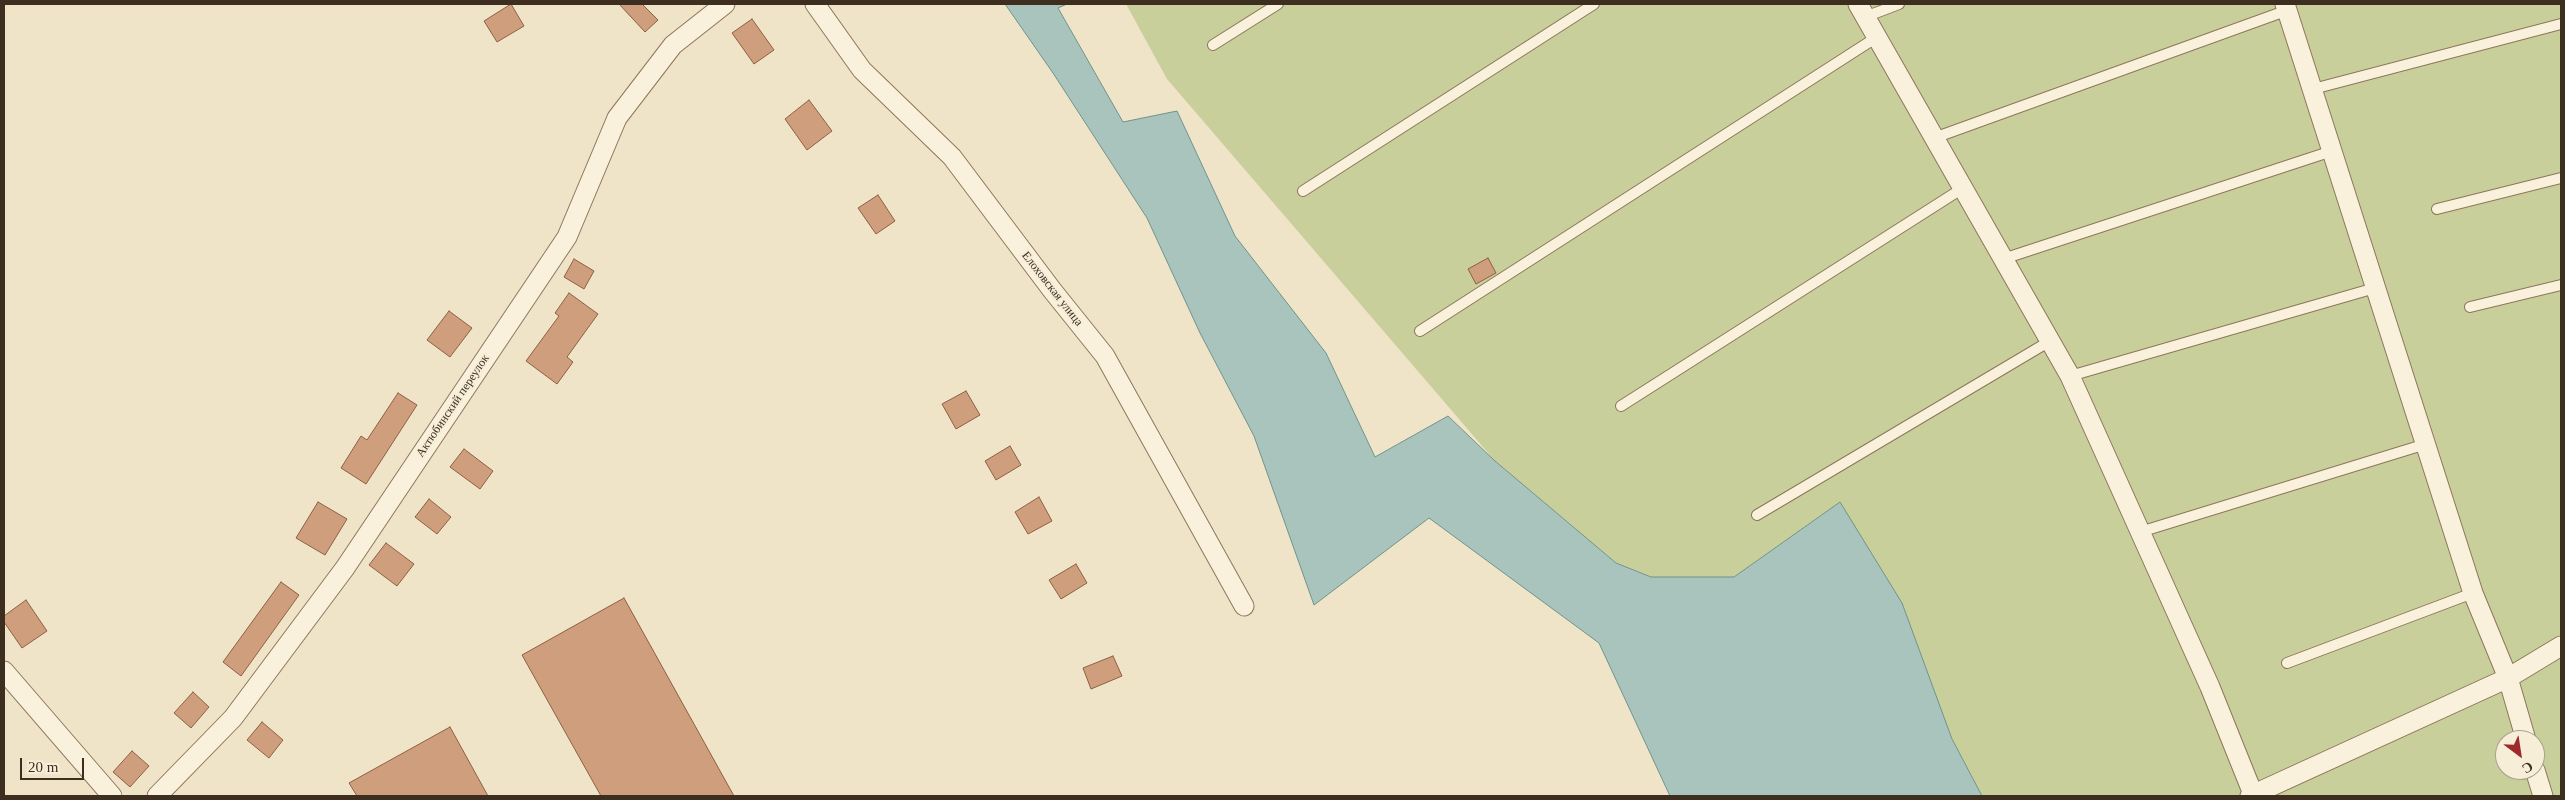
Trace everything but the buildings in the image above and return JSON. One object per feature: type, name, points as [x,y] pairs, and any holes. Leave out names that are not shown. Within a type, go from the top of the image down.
[{"type":"street","name":"Актюбинский переулок","points":[[157,796],[233,718],[345,568],[567,237],[617,118],[672,45],[724,4]]},
{"type":"street","name":"Елоховская улица","points":[[816,4],[862,70],[952,157],[1052,290],[1105,356],[1244,606]]},
{"type":"street","points":[[2287,7],[2473,593],[2508,678],[2523,730]]},
{"type":"street","points":[[1862,10],[2070,376],[2210,687],[2251,795],[2508,678],[2561,646]]},
{"type":"street","points":[[4,671],[112,796]]},
{"type":"street","points":[[2538,780],[2543,796]]},
{"type":"lane","points":[[1213,45],[1278,4]]},
{"type":"lane","points":[[1303,191],[1594,4]]},
{"type":"lane","points":[[1862,10],[1899,4]]},
{"type":"lane","points":[[1934,138],[2287,7]]},
{"type":"lane","points":[[2313,89],[2561,24]]},
{"type":"lane","points":[[1420,330],[1877,37]]},
{"type":"lane","points":[[2003,259],[2332,152]]},
{"type":"lane","points":[[2437,209],[2561,178]]},
{"type":"lane","points":[[1621,406],[1963,188]]},
{"type":"lane","points":[[2470,306],[2561,285]]},
{"type":"lane","points":[[2070,376],[2375,288]]},
{"type":"lane","points":[[1757,516],[2050,341]]},
{"type":"lane","points":[[2140,532],[2426,444]]},
{"type":"lane","points":[[2287,663],[2473,593]]},
{"type":"green space","points":[[1126,4],[2561,4],[2561,796],[1982,796],[1952,739],[1840,502],[1734,577],[1651,577],[1616,563],[1495,461],[1167,79]]},
{"type":"water","points":[[1005,4],[1067,4],[1058,8],[1123,122],[1177,111],[1235,236],[1326,353],[1375,457],[1448,416],[1495,461],[1616,563],[1651,577],[1734,577],[1840,502],[1902,603],[1952,739],[1982,796],[1670,796],[1599,643],[1429,518],[1314,605],[1254,436],[1200,333],[1147,218],[1053,73]]}]
